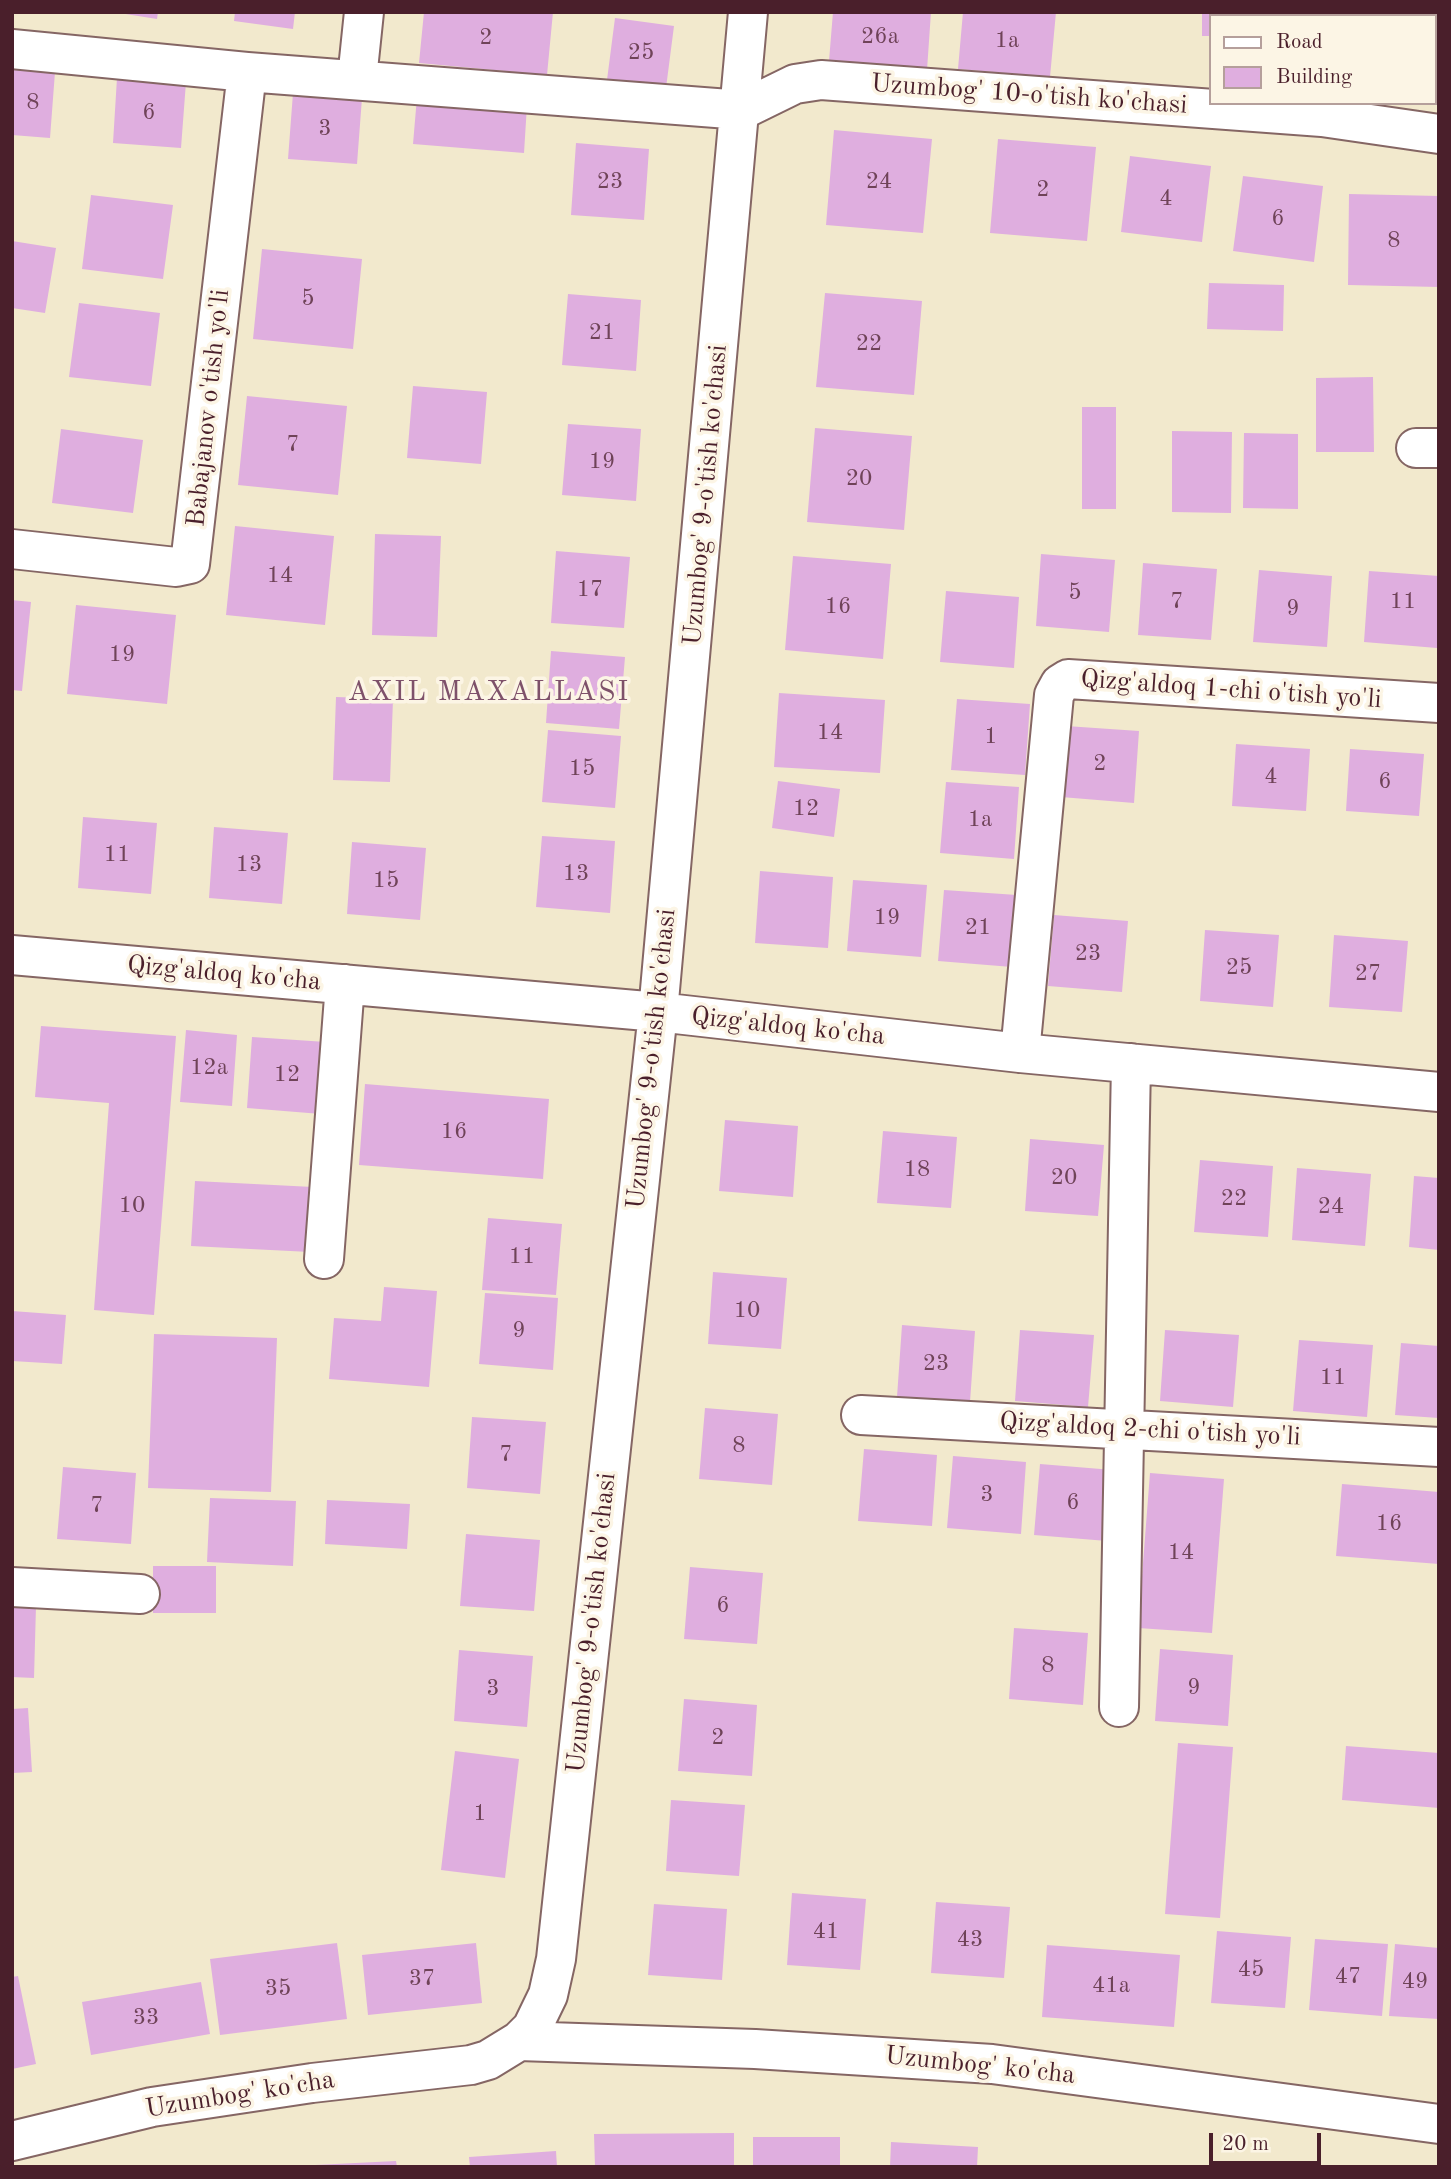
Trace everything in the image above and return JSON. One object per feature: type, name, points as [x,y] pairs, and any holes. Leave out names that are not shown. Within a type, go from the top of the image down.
[{"type":"street","points":[[357,79],[364,12]]},
{"type":"street","name":"Uzumbog' 9-o'tish ko'chasi","points":[[471,2065],[488,2060],[519,2041],[541,2012],[548,1995],[556,1959],[658,1012],[748,12]]},
{"type":"street","points":[[12,49],[247,72],[741,110]]},
{"type":"street","name":"Babajanov o'tish yo'li","points":[[12,549],[177,567],[190,564],[247,72]]},
{"type":"street","name":"Uzumbog' 10-o'tish ko'chasi","points":[[741,110],[795,83],[821,80],[1210,103]]},
{"type":"street","name":"Uzumbog' 10-o'tish ko'chasi","points":[[1238,105],[1322,110],[1439,134]]},
{"type":"street","name":"Qizg'aldoq 1-chi o'tish yo'li","points":[[1020,1053],[1055,695],[1060,684],[1068,679],[1439,703]]},
{"type":"street","name":"Qizg'aldoq ko'cha","points":[[12,955],[658,1012],[1020,1053],[1439,1092]]},
{"type":"street","points":[[324,1259],[345,984]]},
{"type":"street","points":[[1119,1707],[1127,1428],[1131,1063]]},
{"type":"street","name":"Qizg'aldoq 2-chi o'tish yo'li","points":[[862,1415],[1439,1447]]},
{"type":"street","points":[[12,1587],[140,1594]]},
{"type":"street","name":"Uzumbog' ko'cha","points":[[519,2041],[755,2049],[992,2064],[1439,2124]]},
{"type":"street","name":"Uzumbog' ko'cha","points":[[12,2141],[165,2105],[312,2083],[471,2065]]},
{"type":"building","points":[[113,12],[158,12],[157,19]]},
{"type":"building","points":[[235,12],[295,12],[293,29],[234,21]]},
{"type":"building","points":[[424,12],[553,12],[547,75],[419,63]]},
{"type":"building","points":[[833,12],[931,12],[927,70],[829,61]]},
{"type":"building","points":[[963,12],[1056,12],[1050,77],[958,69]]},
{"type":"building","points":[[1202,12],[1302,12],[1210,14],[1210,36],[1202,36]]},
{"type":"building","points":[[615,18],[674,26],[666,88],[607,80]]},
{"type":"building","points":[[12,69],[55,72],[50,138],[12,135]]},
{"type":"building","points":[[117,78],[186,82],[181,148],[113,143]]},
{"type":"building","points":[[293,93],[362,98],[357,164],[288,159]]},
{"type":"building","points":[[417,97],[527,105],[524,153],[413,144]]},
{"type":"building","points":[[834,130],[932,139],[923,233],[826,225]]},
{"type":"building","points":[[998,139],[1096,147],[1087,241],[990,233]]},
{"type":"building","points":[[576,143],[649,149],[644,220],[571,215]]},
{"type":"building","points":[[1130,156],[1211,166],[1202,242],[1121,232]]},
{"type":"building","points":[[1243,176],[1323,186],[1314,262],[1233,251]]},
{"type":"building","points":[[1349,194],[1439,196],[1439,287],[1348,285]]},
{"type":"building","points":[[91,195],[173,205],[163,279],[82,269]]},
{"type":"building","points":[[12,241],[56,248],[45,313],[12,308]]},
{"type":"building","points":[[262,249],[362,259],[353,349],[253,339]]},
{"type":"building","points":[[1209,283],[1284,285],[1283,331],[1207,329]]},
{"type":"building","points":[[825,293],[922,301],[914,395],[816,387]]},
{"type":"building","points":[[568,294],[641,300],[636,371],[562,365]]},
{"type":"building","points":[[79,303],[160,313],[151,386],[69,377]]},
{"type":"building","points":[[1373,377],[1374,452],[1316,452],[1316,378]]},
{"type":"building","points":[[413,386],[487,392],[481,464],[407,458]]},
{"type":"building","points":[[247,396],[347,406],[338,495],[238,485]]},
{"type":"building","points":[[1082,407],[1116,407],[1116,509],[1082,509]]},
{"type":"building","points":[[568,424],[641,429],[636,501],[562,495]]},
{"type":"building","points":[[815,428],[912,436],[904,530],[807,522]]},
{"type":"building","points":[[61,429],[143,440],[133,513],[52,503]]},
{"type":"building","points":[[1172,431],[1232,432],[1231,513],[1172,512]]},
{"type":"building","points":[[1244,433],[1298,434],[1298,509],[1243,508]]},
{"type":"building","points":[[235,526],[334,536],[325,625],[226,615]]},
{"type":"building","points":[[375,534],[441,536],[437,637],[372,635]]},
{"type":"building","points":[[556,551],[630,557],[624,628],[551,623]]},
{"type":"building","points":[[1041,554],[1115,560],[1109,632],[1036,626]]},
{"type":"building","points":[[793,556],[891,564],[883,659],[785,650]]},
{"type":"building","points":[[1143,563],[1217,569],[1211,640],[1138,635]]},
{"type":"building","points":[[1259,570],[1332,576],[1327,647],[1253,642]]},
{"type":"building","points":[[1369,571],[1439,576],[1437,648],[1364,642]]},
{"type":"building","points":[[946,591],[1019,597],[1014,668],[940,662]]},
{"type":"building","points":[[12,600],[31,602],[22,691],[12,690]]},
{"type":"building","points":[[76,605],[176,615],[167,704],[67,694]]},
{"type":"building","points":[[551,651],[625,657],[619,729],[546,723]]},
{"type":"building","points":[[779,693],[885,700],[880,773],[774,767]]},
{"type":"building","points":[[336,697],[393,699],[390,782],[333,780]]},
{"type":"building","points":[[957,699],[1030,704],[1025,775],[951,770]]},
{"type":"building","points":[[1066,726],[1139,731],[1134,803],[1061,797]]},
{"type":"building","points":[[548,730],[621,736],[615,808],[542,802]]},
{"type":"building","points":[[1236,744],[1310,749],[1306,811],[1232,806]]},
{"type":"building","points":[[1350,749],[1424,754],[1419,816],[1346,811]]},
{"type":"building","points":[[778,781],[840,789],[834,837],[772,828]]},
{"type":"building","points":[[946,782],[1019,787],[1014,859],[940,853]]},
{"type":"building","points":[[83,817],[157,823],[151,894],[78,888]]},
{"type":"building","points":[[214,827],[288,833],[282,904],[209,898]]},
{"type":"building","points":[[542,836],[615,841],[610,913],[536,907]]},
{"type":"building","points":[[352,842],[426,848],[420,920],[347,914]]},
{"type":"building","points":[[760,871],[833,877],[828,948],[755,943]]},
{"type":"building","points":[[853,880],[927,885],[921,957],[847,951]]},
{"type":"building","points":[[944,890],[1017,895],[1012,967],[938,961]]},
{"type":"building","points":[[1054,915],[1128,921],[1122,992],[1048,986]]},
{"type":"building","points":[[1205,930],[1279,935],[1273,1007],[1200,1001]]},
{"type":"building","points":[[1334,935],[1408,941],[1402,1012],[1329,1007]]},
{"type":"building","points":[[41,1026],[176,1036],[154,1315],[94,1310],[109,1103],[35,1097]]},
{"type":"building","points":[[186,1030],[237,1035],[232,1106],[180,1102]]},
{"type":"building","points":[[252,1037],[326,1042],[321,1114],[247,1108]]},
{"type":"building","points":[[365,1084],[549,1099],[543,1179],[359,1165]]},
{"type":"building","points":[[725,1120],[798,1126],[793,1197],[719,1191]]},
{"type":"building","points":[[883,1131],[957,1137],[951,1208],[877,1203]]},
{"type":"building","points":[[1030,1139],[1104,1145],[1098,1216],[1025,1211]]},
{"type":"building","points":[[1200,1160],[1273,1166],[1268,1237],[1194,1232]]},
{"type":"building","points":[[1297,1168],[1371,1174],[1365,1246],[1292,1240]]},
{"type":"building","points":[[1414,1176],[1439,1178],[1439,1250],[1409,1247]]},
{"type":"building","points":[[195,1181],[313,1187],[310,1252],[191,1246]]},
{"type":"building","points":[[488,1218],[562,1224],[556,1295],[482,1290]]},
{"type":"building","points":[[713,1272],[787,1278],[781,1349],[708,1344]]},
{"type":"building","points":[[384,1287],[437,1291],[429,1387],[329,1379],[334,1318],[381,1321]]},
{"type":"building","points":[[485,1293],[558,1298],[553,1370],[479,1364]]},
{"type":"building","points":[[12,1311],[66,1315],[62,1364],[12,1361]]},
{"type":"building","points":[[902,1325],[975,1331],[970,1402],[897,1397]]},
{"type":"building","points":[[1020,1330],[1094,1335],[1088,1407],[1015,1401]]},
{"type":"building","points":[[1165,1330],[1239,1335],[1233,1407],[1160,1401]]},
{"type":"building","points":[[154,1334],[277,1338],[271,1492],[148,1488]]},
{"type":"building","points":[[1299,1340],[1373,1345],[1367,1417],[1293,1411]]},
{"type":"building","points":[[1401,1343],[1439,1346],[1439,1418],[1395,1415]]},
{"type":"building","points":[[705,1408],[778,1414],[772,1485],[699,1479]]},
{"type":"building","points":[[472,1417],[546,1422],[540,1494],[467,1488]]},
{"type":"building","points":[[864,1449],[937,1455],[932,1526],[858,1521]]},
{"type":"building","points":[[953,1456],[1026,1462],[1021,1534],[947,1528]]},
{"type":"building","points":[[1040,1464],[1113,1470],[1107,1541],[1034,1535]]},
{"type":"building","points":[[63,1467],[136,1473],[131,1544],[57,1539]]},
{"type":"building","points":[[1150,1473],[1224,1479],[1212,1633],[1138,1628]]},
{"type":"building","points":[[1342,1484],[1439,1492],[1439,1564],[1336,1556]]},
{"type":"building","points":[[210,1498],[296,1501],[293,1566],[207,1562]]},
{"type":"building","points":[[327,1500],[410,1504],[407,1549],[325,1544]]},
{"type":"building","points":[[466,1534],[540,1540],[534,1611],[460,1606]]},
{"type":"building","points":[[153,1566],[216,1566],[216,1613],[153,1613]]},
{"type":"building","points":[[690,1567],[763,1573],[757,1644],[684,1639]]},
{"type":"building","points":[[12,1606],[36,1606],[34,1678],[12,1677]]},
{"type":"building","points":[[1014,1628],[1088,1633],[1083,1705],[1009,1699]]},
{"type":"building","points":[[1160,1649],[1233,1655],[1228,1726],[1155,1721]]},
{"type":"building","points":[[459,1650],[533,1656],[527,1727],[454,1721]]},
{"type":"building","points":[[684,1699],[757,1705],[752,1776],[678,1771]]},
{"type":"building","points":[[28,1708],[32,1772],[12,1773],[12,1709]]},
{"type":"building","points":[[1178,1743],[1233,1747],[1220,1918],[1165,1914]]},
{"type":"building","points":[[1346,1746],[1439,1753],[1439,1808],[1342,1800]]},
{"type":"building","points":[[455,1751],[519,1759],[505,1878],[441,1870]]},
{"type":"building","points":[[671,1800],[745,1805],[739,1876],[666,1871]]},
{"type":"building","points":[[792,1893],[866,1899],[860,1970],[787,1965]]},
{"type":"building","points":[[936,1902],[1010,1907],[1004,1978],[931,1973]]},
{"type":"building","points":[[654,1904],[727,1909],[722,1980],[648,1975]]},
{"type":"building","points":[[1217,1931],[1291,1937],[1285,2008],[1211,2003]]},
{"type":"building","points":[[1315,1939],[1388,1944],[1382,2016],[1309,2010]]},
{"type":"building","points":[[337,1943],[347,2019],[220,2035],[210,1959]]},
{"type":"building","points":[[476,1943],[482,2003],[368,2015],[362,1955]]},
{"type":"building","points":[[1395,1944],[1439,1948],[1439,2019],[1389,2016]]},
{"type":"building","points":[[1047,1945],[1180,1955],[1174,2027],[1042,2017]]},
{"type":"building","points":[[18,1976],[36,2064],[12,2069],[12,1977]]},
{"type":"building","points":[[201,1982],[210,2034],[91,2055],[82,2002]]},
{"type":"building","points":[[734,2133],[734,2167],[595,2167],[594,2134]]},
{"type":"building","points":[[753,2137],[840,2137],[840,2167],[753,2167]]},
{"type":"building","points":[[891,2142],[978,2147],[977,2167],[890,2167]]},
{"type":"building","points":[[556,2151],[557,2167],[470,2167],[469,2157]]},
{"type":"building","points":[[396,2161],[397,2167],[315,2167],[315,2165]]},
{"type":"district","name":"AXIL MAXALLASI","points":[[489,693]]}]
